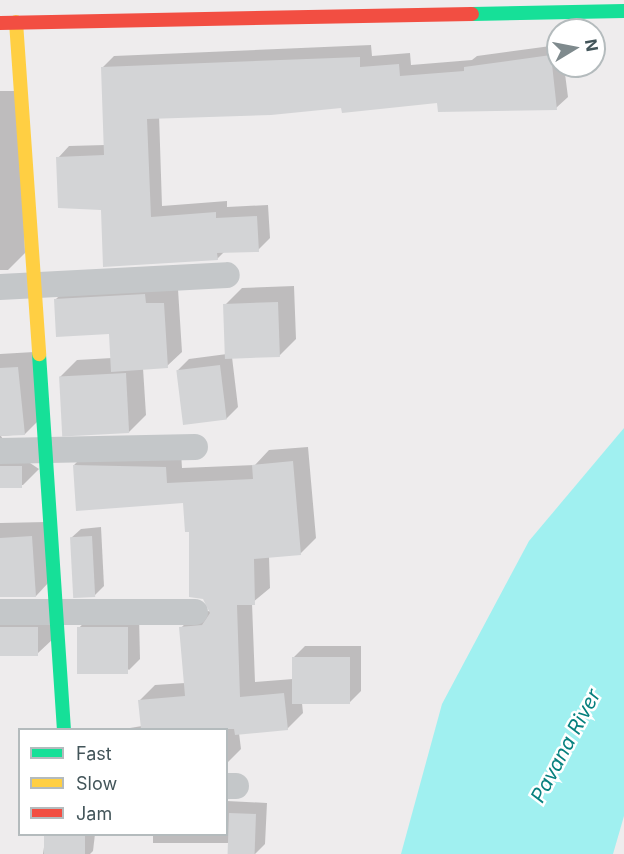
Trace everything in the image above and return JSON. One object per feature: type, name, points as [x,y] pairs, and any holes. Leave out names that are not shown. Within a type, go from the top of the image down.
[{"type":"street","points":[[0,23],[624,11]]},
{"type":"street","points":[[16,22],[64,728]]},
{"type":"street","points":[[0,287],[227,275]]},
{"type":"street","points":[[0,451],[195,447]]},
{"type":"street","points":[[0,612],[195,612]]},
{"type":"water","name":"Pavana River","points":[[624,428],[624,816],[613,854],[401,854],[442,704],[529,541]]},
{"type":"building","points":[[546,56],[546,78],[554,78],[557,110],[438,112],[437,103],[342,113],[341,108],[271,115],[147,119],[151,217],[216,212],[216,218],[257,216],[259,252],[217,253],[218,260],[103,267],[101,210],[58,208],[56,157],[104,155],[101,67],[360,57],[360,67],[399,64],[400,76],[464,71],[464,67]]},
{"type":"building","points":[[145,294],[146,303],[164,303],[168,368],[111,372],[109,334],[56,337],[54,299]]},
{"type":"building","points":[[278,302],[280,357],[225,359],[223,304]]},
{"type":"building","points":[[220,365],[227,420],[183,425],[176,370]]},
{"type":"building","points":[[18,367],[25,435],[0,436],[0,368]]},
{"type":"building","points":[[126,373],[129,433],[62,436],[59,377]]},
{"type":"building","points":[[293,461],[301,555],[254,559],[255,605],[237,605],[240,697],[284,693],[288,730],[235,735],[234,729],[228,728],[141,728],[138,700],[185,696],[179,627],[202,625],[210,613],[203,599],[189,597],[189,532],[185,532],[183,503],[76,511],[73,465],[166,467],[167,483],[253,479],[252,465]]},
{"type":"building","points":[[0,466],[22,466],[22,488],[0,488]]},
{"type":"building","points":[[32,536],[36,597],[0,597],[0,538]]},
{"type":"building","points":[[92,536],[95,597],[73,598],[70,537]]},
{"type":"building","points":[[0,627],[38,627],[38,656],[0,656]]},
{"type":"building","points":[[77,627],[128,627],[128,674],[77,674]]},
{"type":"building","points":[[292,657],[350,657],[350,704],[292,704]]},
{"type":"building","points":[[229,813],[256,814],[255,854],[228,854]]},
{"type":"building","points":[[44,836],[85,836],[85,854],[44,854]]},
{"type":"traffic: fast","points":[[472,14],[624,11]]},
{"type":"traffic: fast","points":[[39,354],[64,728]]},
{"type":"traffic: slow","points":[[16,22],[39,354]]},
{"type":"traffic: jam","points":[[0,23],[472,14]]}]
